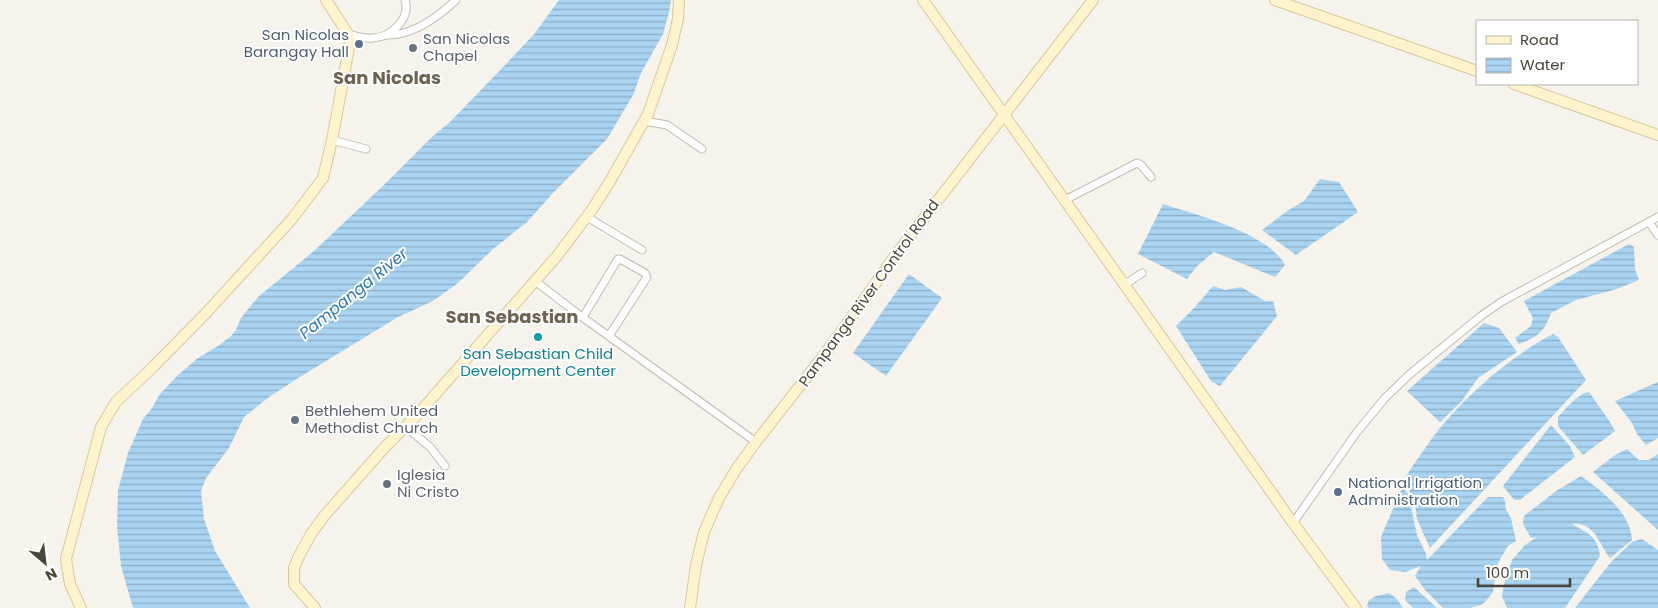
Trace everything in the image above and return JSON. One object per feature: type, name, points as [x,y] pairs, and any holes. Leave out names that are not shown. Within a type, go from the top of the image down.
[{"type":"street","points":[[81,608],[70,584],[66,559],[101,427],[116,402],[200,319],[292,219],[323,178],[350,42],[348,34],[326,0]]},
{"type":"street","points":[[386,35],[396,28],[404,18],[407,5],[405,0]]},
{"type":"street","points":[[348,34],[374,38],[408,32],[446,10],[456,0]]},
{"type":"street","points":[[315,608],[294,584],[294,568],[311,534],[325,515],[386,446],[418,414],[536,281],[586,217],[644,122],[660,84],[672,45],[678,18],[679,0]]},
{"type":"street","points":[[923,0],[1293,523],[1356,608]]},
{"type":"street","name":"Pampanga River Control Road","points":[[690,608],[696,565],[704,532],[720,498],[756,442],[803,383],[950,184],[1093,0]]},
{"type":"street","points":[[1275,0],[1476,71]]},
{"type":"street","points":[[1517,85],[1658,135]]},
{"type":"street","points":[[644,122],[667,125],[702,149]]},
{"type":"street","points":[[332,140],[366,149]]},
{"type":"street","points":[[1065,200],[1136,163],[1141,165],[1151,177]]},
{"type":"street","points":[[586,217],[642,250]]},
{"type":"street","points":[[1293,523],[1357,432],[1385,398],[1410,374],[1501,302],[1658,217]]},
{"type":"street","points":[[1649,222],[1656,232]]},
{"type":"street","points":[[583,317],[618,259],[645,273],[647,277],[609,336]]},
{"type":"street","points":[[1124,285],[1142,273]]},
{"type":"street","points":[[536,281],[756,442]]},
{"type":"street","points":[[406,427],[430,447],[445,466]]},
{"type":"water","name":"Pampanga River","points":[[559,0],[671,0],[663,34],[641,73],[633,95],[607,139],[527,222],[493,249],[458,283],[433,301],[398,317],[295,380],[269,397],[244,417],[229,448],[206,478],[201,491],[204,519],[215,551],[250,608],[133,608],[121,566],[117,525],[118,490],[128,453],[143,419],[160,394],[198,358],[231,336],[241,318],[258,297],[314,251],[433,136],[450,122],[535,33]]},
{"type":"water","points":[[1320,179],[1339,182],[1358,212],[1296,255],[1262,230],[1304,201]]},
{"type":"water","points":[[1163,204],[1212,220],[1248,235],[1264,244],[1285,265],[1275,277],[1214,252],[1197,266],[1187,279],[1138,254]]},
{"type":"water","points":[[1629,244],[1634,247],[1635,269],[1639,280],[1617,289],[1576,300],[1551,313],[1540,333],[1519,344],[1515,338],[1531,326],[1533,318],[1524,301]]},
{"type":"water","points":[[909,274],[942,298],[886,376],[853,353]]},
{"type":"water","points":[[1213,286],[1225,290],[1241,287],[1265,301],[1273,301],[1277,316],[1220,386],[1211,381],[1176,326]]},
{"type":"water","points":[[1484,323],[1499,328],[1517,352],[1478,378],[1461,402],[1440,422],[1407,391]]},
{"type":"water","points":[[1553,334],[1558,337],[1586,380],[1430,548],[1417,519],[1415,504],[1411,497],[1406,476],[1440,428],[1478,388],[1522,353]]},
{"type":"water","points":[[1658,382],[1658,438],[1646,445],[1615,401]]},
{"type":"water","points":[[1589,392],[1615,431],[1583,455],[1558,426],[1558,417],[1576,399]]},
{"type":"water","points":[[1551,425],[1570,446],[1575,457],[1520,500],[1514,500],[1503,486]]},
{"type":"water","points":[[1627,449],[1639,460],[1649,460],[1658,454],[1658,530],[1593,472],[1615,455]]},
{"type":"water","points":[[1581,476],[1614,503],[1627,521],[1632,540],[1610,558],[1591,530],[1580,524],[1572,524],[1594,539],[1600,556],[1565,608],[1507,608],[1502,596],[1512,560],[1525,545],[1537,537],[1531,538],[1523,524],[1524,516],[1556,491]]},
{"type":"water","points":[[1402,488],[1408,493],[1417,535],[1427,560],[1488,497],[1503,497],[1506,510],[1511,518],[1516,541],[1508,546],[1499,561],[1493,592],[1481,605],[1470,608],[1443,608],[1426,591],[1415,576],[1421,566],[1405,572],[1390,570],[1382,559],[1381,537]]},
{"type":"water","points":[[1642,539],[1658,550],[1658,608],[1575,608],[1611,562],[1632,542]]},
{"type":"water","points":[[1414,587],[1437,608],[1413,608],[1405,600],[1406,592]]},
{"type":"water","points":[[1389,593],[1397,599],[1403,608],[1369,608],[1367,606],[1369,600]]},
{"type":"place","name":"San Nicolas Barangay Hall","points":[[359,44]]},
{"type":"place","name":"San Nicolas Chapel","points":[[413,48]]},
{"type":"place","name":"San Sebastian Child Development Center","points":[[538,337]]},
{"type":"place","name":"Bethlehem United Methodist Church","points":[[295,420]]},
{"type":"place","name":"Iglesia Ni Cristo","points":[[387,484]]},
{"type":"place","name":"National Irrigation Administration","points":[[1338,492]]},
{"type":"district","name":"San Nicolas","points":[[387,78]]},
{"type":"district","name":"San Sebastian","points":[[512,317]]}]
